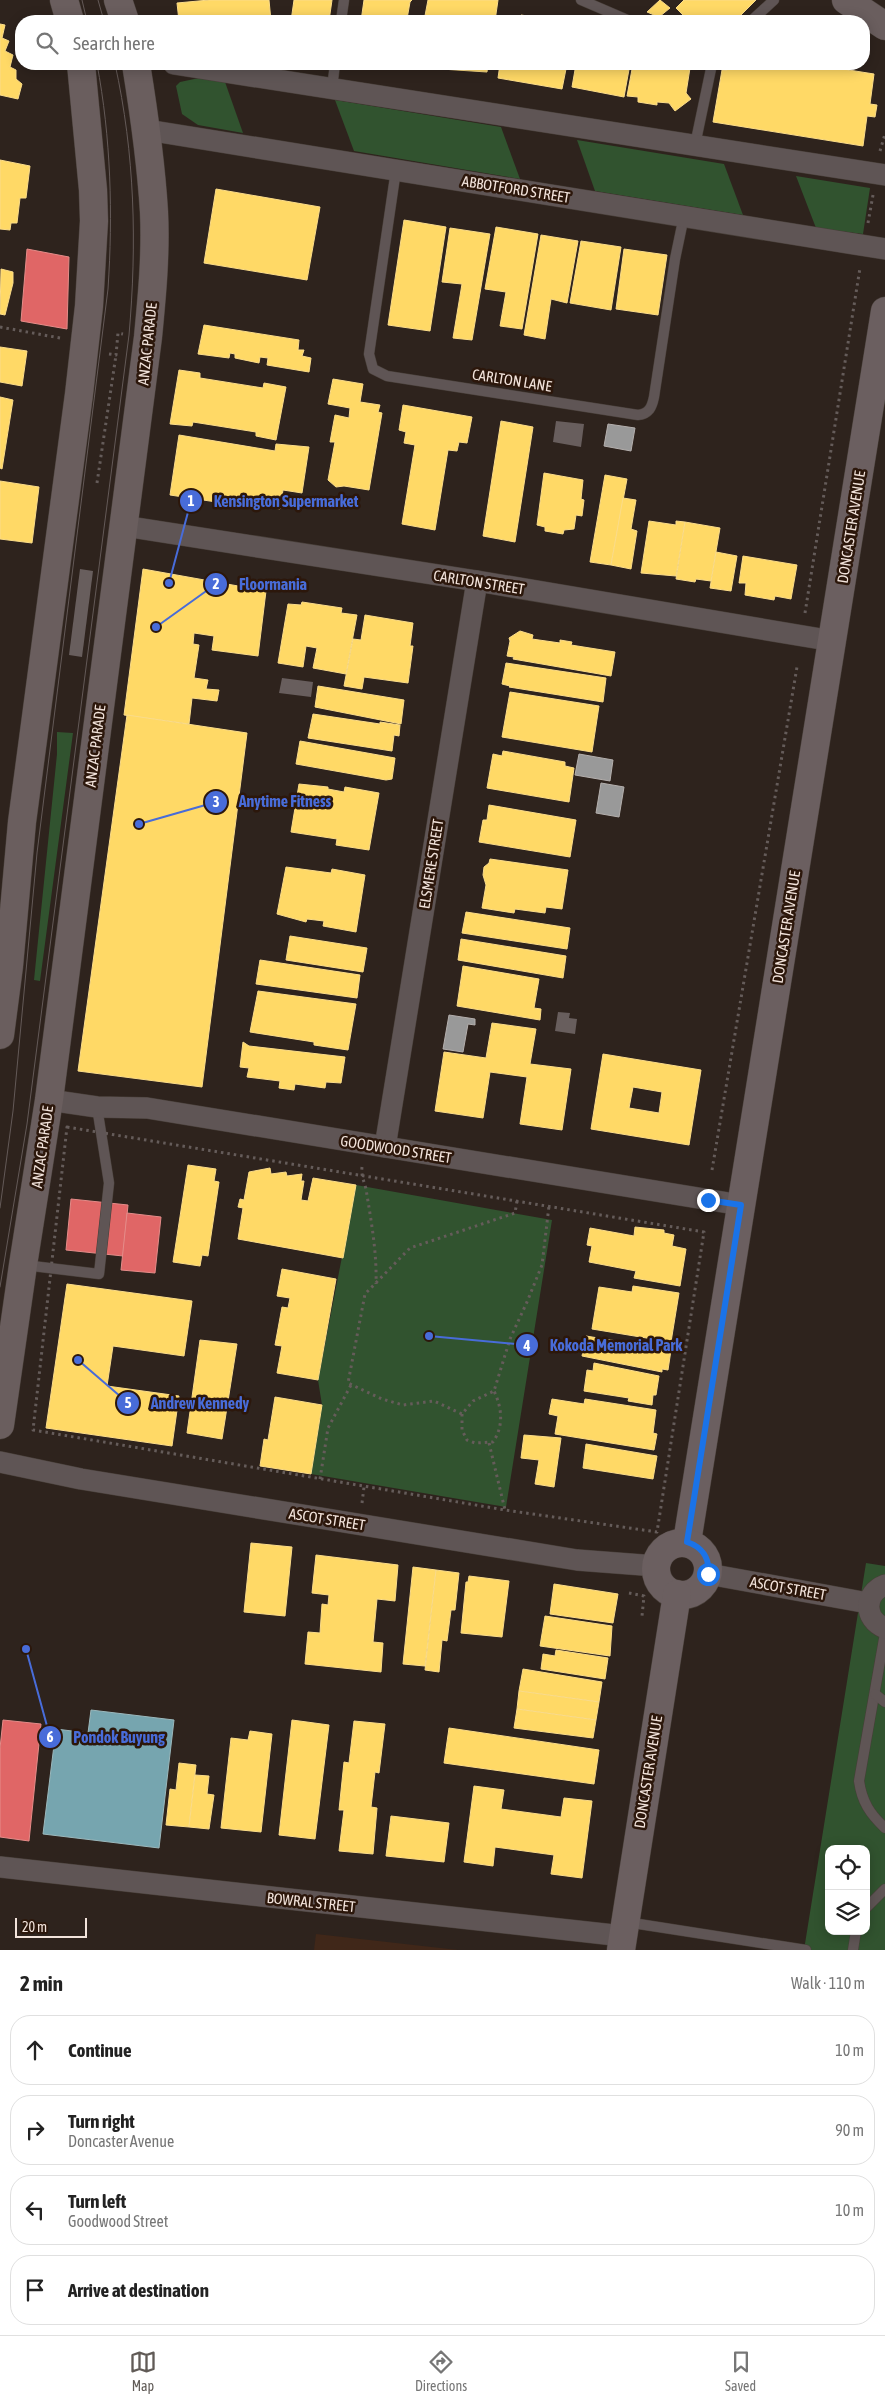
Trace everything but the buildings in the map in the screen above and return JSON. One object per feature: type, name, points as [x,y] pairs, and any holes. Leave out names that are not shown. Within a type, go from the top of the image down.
[{"type":"main road","points":[[64,0],[68,15]]},
{"type":"main road","points":[[118,0],[123,15]]},
{"type":"main road","points":[[846,0],[868,15]]},
{"type":"main road","points":[[870,16],[885,26]]},
{"type":"main road","points":[[0,1035],[9,966],[22,822],[80,394],[89,306],[94,221],[93,190],[86,100],[81,70]]},
{"type":"main road","name":"ANZAC PARADE","points":[[0,1425],[22,1265],[49,1100],[141,398],[153,283],[154,213],[147,130],[137,70]]},
{"type":"main road","name":"DONCASTER AVENUE","points":[[687,1542],[885,311]]},
{"type":"main road","points":[[687,1542],[702,1550],[709,1566],[705,1583],[691,1594],[677,1594],[666,1589],[660,1583],[656,1566],[658,1558],[670,1545],[687,1542]]},
{"type":"main road","name":"DONCASTER AVENUE","points":[[623,1936],[677,1594]]},
{"type":"street","points":[[214,70],[881,174]]},
{"type":"street","name":"ABBOTFORD STREET","points":[[147,130],[875,247]]},
{"type":"street","name":"CARLTON STREET","points":[[124,526],[477,581],[833,641]]},
{"type":"street","name":"ELSMERE STREET","points":[[375,1145],[477,581]]},
{"type":"street","name":"GOODWOOD STREET","points":[[49,1100],[97,1107],[148,1108],[741,1205]]},
{"type":"street","name":"ASCOT STREET","points":[[0,1462],[81,1479],[577,1560],[656,1566]]},
{"type":"street","name":"ASCOT STREET","points":[[708,1574],[868,1603]]},
{"type":"street","points":[[885,1585],[874,1591],[868,1603],[870,1616],[874,1622],[885,1628]]},
{"type":"street","name":"BOWRAL STREET","points":[[0,1867],[623,1936]]},
{"type":"lane","points":[[342,15],[344,0]]},
{"type":"lane","points":[[581,0],[616,15]]},
{"type":"lane","points":[[758,15],[774,0]]},
{"type":"lane","points":[[332,88],[334,70]]},
{"type":"lane","points":[[696,145],[711,70]]},
{"type":"lane","name":"CARLTON LANE","points":[[396,170],[370,354],[373,368],[380,373],[397,377],[645,415],[650,410],[654,397],[675,260],[684,216]]},
{"type":"lane","points":[[22,1265],[99,1274],[109,1183],[97,1107]]},
{"type":"lane","points":[[885,1634],[859,1781],[861,1796],[867,1810],[885,1828]]},
{"type":"lane","points":[[875,1694],[885,1702]]},
{"type":"lane","points":[[870,1904],[885,1889]]},
{"type":"lane","points":[[853,1950],[855,1935]]},
{"type":"lane","points":[[623,1936],[806,1950]]},
{"type":"path","points":[[805,615],[875,247],[881,174]]},
{"type":"path","points":[[0,328],[66,339]]},
{"type":"path","points":[[97,483],[118,333],[125,334]]},
{"type":"path","points":[[108,354],[116,355]]},
{"type":"path","points":[[712,1170],[796,667]]},
{"type":"path","points":[[67,1127],[101,1134],[704,1232],[657,1532],[504,1510],[33,1430],[67,1127]]},
{"type":"path","points":[[375,1145],[361,1176],[365,1187],[376,1258],[376,1284]]},
{"type":"path","points":[[462,1414],[434,1401],[404,1405],[382,1400],[348,1383],[365,1294],[410,1248],[515,1213],[517,1201]]},
{"type":"path","points":[[494,1391],[472,1401],[462,1414],[462,1430],[467,1440],[475,1443],[489,1443],[493,1442],[499,1433],[500,1405],[494,1391],[510,1339],[542,1265],[549,1206]]},
{"type":"path","points":[[320,1479],[328,1428],[351,1385]]},
{"type":"path","points":[[489,1443],[504,1510]]},
{"type":"path","points":[[630,1593],[644,1596],[642,1616]]},
{"type":"shaded area","points":[[316,1934],[458,1950],[314,1950]]},
{"type":"green space","points":[[199,78],[225,82],[243,133],[198,125],[182,114],[176,86],[180,82]]},
{"type":"green space","points":[[335,100],[501,127],[520,179],[354,151]]},
{"type":"green space","points":[[577,140],[724,164],[743,215],[595,191]]},
{"type":"green space","points":[[796,176],[870,188],[863,234],[816,228]]},
{"type":"green space","points":[[57,732],[73,733],[40,981],[34,980],[57,754]]},
{"type":"green space","points":[[356,1185],[552,1220],[506,1507],[311,1474],[322,1405],[318,1380]]},
{"type":"green space","points":[[866,1563],[885,1566],[885,1950],[804,1950]]},
{"type":"tram line","points":[[82,0],[86,15]]},
{"type":"tram line","points":[[98,0],[102,15]]},
{"type":"tram line","points":[[0,1208],[13,1111],[37,853],[108,289],[110,176],[98,70]]},
{"type":"tram line","points":[[0,1287],[27,1124],[129,335],[133,267],[132,199],[127,132],[116,70]]},
{"type":"place","name":"Kensington Supermarket","points":[[169,583]]},
{"type":"place","name":"Floormania","points":[[156,627]]},
{"type":"place","name":"Anytime Fitness","points":[[139,824]]},
{"type":"place","name":"Kokoda Memorial Park","points":[[429,1336]]},
{"type":"place","name":"Andrew Kennedy","points":[[78,1360]]},
{"type":"place","name":"Pondok Buyung","points":[[26,1649]]},
{"type":"route","points":[[708,1200],[741,1205],[687,1542],[702,1550],[709,1566],[708,1574]]}]
